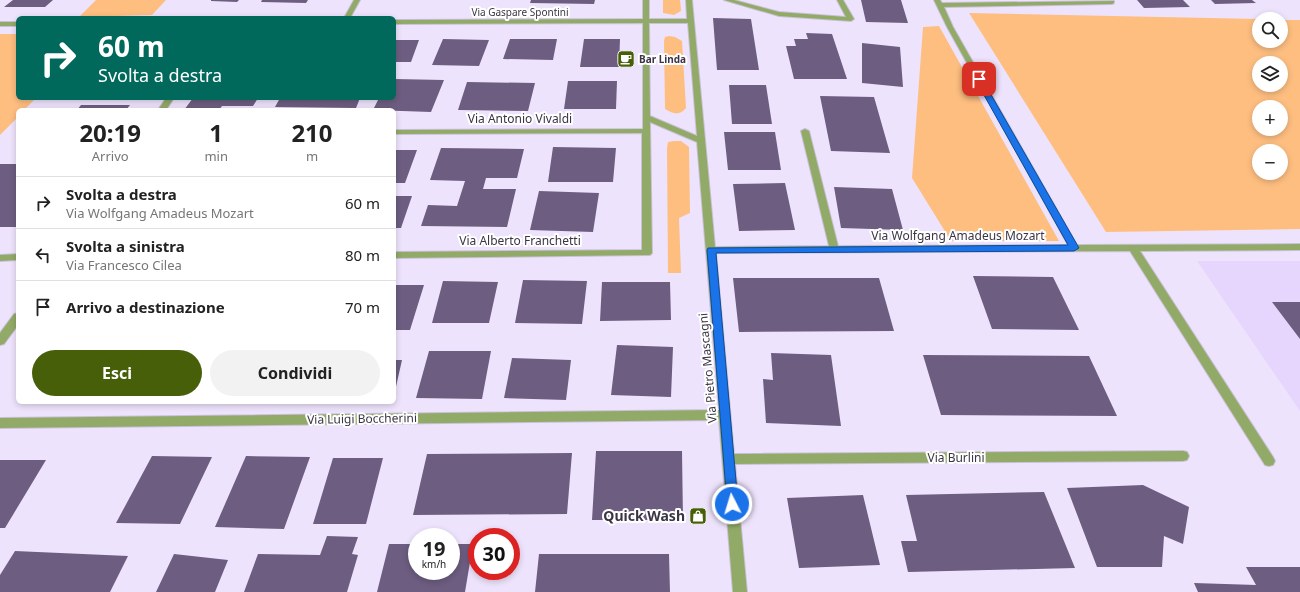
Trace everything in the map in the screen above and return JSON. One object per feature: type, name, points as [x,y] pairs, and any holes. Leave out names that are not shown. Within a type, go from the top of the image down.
[{"type":"street","points":[[348,16],[357,0]]},
{"type":"street","points":[[646,0],[646,131]]},
{"type":"street","name":"Via Pietro Mascagni","points":[[689,0],[740,592]]},
{"type":"street","points":[[727,0],[779,14],[851,19],[840,0]]},
{"type":"street","points":[[1074,248],[950,27],[939,3],[1112,1]]},
{"type":"street","points":[[646,21],[691,21]]},
{"type":"street","name":"Via Gaspare Spontini","points":[[396,22],[646,21]]},
{"type":"street","points":[[0,24],[16,24]]},
{"type":"street","points":[[646,117],[702,141]]},
{"type":"street","name":"Via Antonio Vivaldi","points":[[396,132],[646,131]]},
{"type":"street","name":"Via Alberto Franchetti","points":[[396,255],[646,253],[646,131]]},
{"type":"street","points":[[805,131],[834,250]]},
{"type":"street","name":"Via Wolfgang Amadeus Mozart","points":[[711,250],[1300,247]]},
{"type":"street","points":[[1133,248],[1269,461]]},
{"type":"street","points":[[0,258],[16,257]]},
{"type":"street","points":[[0,341],[16,319]]},
{"type":"street","name":"Via Luigi Boccherini","points":[[0,423],[725,415]]},
{"type":"street","name":"Via Burlini","points":[[728,459],[1183,456]]},
{"type":"shaded area","points":[[96,0],[166,0],[152,15],[80,16]]},
{"type":"shaded area","points":[[663,0],[680,0],[681,11],[674,15],[663,13]]},
{"type":"shaded area","points":[[969,13],[1252,19],[1252,48],[1288,48],[1288,20],[1300,20],[1300,229],[1106,232]]},
{"type":"shaded area","points":[[939,26],[1059,241],[951,241],[912,178],[923,27]]},
{"type":"shaded area","points":[[0,34],[16,34],[16,100],[34,100],[26,108],[16,108],[16,119],[0,135]]},
{"type":"shaded area","points":[[665,37],[675,37],[682,41],[686,108],[679,113],[674,113],[665,109],[664,41]]},
{"type":"shaded area","points":[[681,141],[689,147],[690,213],[679,218],[681,273],[668,273],[667,148],[668,142]]},
{"type":"shaded area","points":[[1197,261],[1300,261],[1300,411]]},
{"type":"building","points":[[13,0],[53,0],[45,7],[4,7]]},
{"type":"building","points":[[211,0],[239,0],[237,2]]},
{"type":"building","points":[[262,0],[308,0],[306,3],[261,2]]},
{"type":"building","points":[[531,0],[595,0],[594,4],[530,3]]},
{"type":"building","points":[[861,0],[901,0],[908,23],[866,22]]},
{"type":"building","points":[[1137,0],[1183,0],[1190,7],[1144,8]]},
{"type":"building","points":[[1211,0],[1252,0],[1256,3],[1215,4]]},
{"type":"building","points":[[713,18],[751,19],[759,70],[717,70]]},
{"type":"building","points":[[806,33],[832,34],[847,79],[794,79],[786,46],[796,46],[794,39],[808,39]]},
{"type":"building","points":[[443,39],[489,40],[479,66],[432,65]]},
{"type":"building","points":[[510,39],[557,39],[553,60],[503,59]]},
{"type":"building","points":[[584,39],[620,39],[619,67],[580,67]]},
{"type":"building","points":[[396,40],[419,40],[411,62],[396,62]]},
{"type":"building","points":[[862,43],[900,47],[903,87],[862,83]]},
{"type":"building","points":[[396,79],[444,80],[431,112],[396,111],[396,108],[374,108],[378,100],[396,100]]},
{"type":"building","points":[[568,81],[617,81],[616,109],[564,109]]},
{"type":"building","points":[[467,82],[535,83],[528,111],[458,110]]},
{"type":"building","points":[[729,85],[766,85],[772,124],[732,124]]},
{"type":"building","points":[[820,96],[874,97],[890,153],[831,151]]},
{"type":"building","points":[[192,100],[257,100],[253,106],[186,108]]},
{"type":"building","points":[[279,100],[359,100],[356,108],[275,107]]},
{"type":"building","points":[[81,105],[130,105],[128,108],[79,108]]},
{"type":"building","points":[[724,132],[775,132],[781,170],[728,170]]},
{"type":"building","points":[[553,147],[616,148],[613,182],[548,182]]},
{"type":"building","points":[[441,148],[524,149],[517,178],[486,178],[483,189],[516,189],[507,227],[421,226],[428,205],[457,206],[465,181],[430,180]]},
{"type":"building","points":[[396,150],[417,150],[405,183],[396,183]]},
{"type":"building","points":[[0,164],[16,164],[16,227],[0,227]]},
{"type":"building","points":[[785,183],[795,230],[739,231],[733,184]]},
{"type":"building","points":[[834,187],[892,189],[903,230],[841,228]]},
{"type":"building","points":[[539,191],[599,193],[593,232],[530,230]]},
{"type":"building","points":[[396,196],[412,196],[401,228],[396,228]]},
{"type":"building","points":[[973,276],[1053,277],[1079,330],[992,329]]},
{"type":"building","points":[[733,278],[879,278],[894,331],[739,332]]},
{"type":"building","points":[[523,280],[587,281],[582,324],[515,323]]},
{"type":"building","points":[[443,281],[498,282],[489,323],[432,323]]},
{"type":"building","points":[[602,282],[670,282],[671,320],[600,321]]},
{"type":"building","points":[[396,285],[424,285],[410,330],[396,330]]},
{"type":"building","points":[[1272,302],[1300,302],[1300,339]]},
{"type":"building","points":[[617,345],[673,347],[671,397],[611,395]]},
{"type":"building","points":[[429,351],[491,351],[482,399],[416,398]]},
{"type":"building","points":[[771,353],[831,355],[841,426],[766,423],[763,379],[773,380]]},
{"type":"building","points":[[923,355],[1089,356],[1117,416],[941,415]]},
{"type":"building","points":[[512,358],[571,360],[566,400],[504,398]]},
{"type":"building","points":[[396,360],[402,360],[396,387]]},
{"type":"building","points":[[596,451],[682,451],[683,520],[592,520]]},
{"type":"building","points":[[572,453],[567,514],[413,515],[427,454]]},
{"type":"building","points":[[152,456],[212,457],[180,524],[116,523]]},
{"type":"building","points":[[246,456],[310,457],[284,529],[215,527]]},
{"type":"building","points":[[333,458],[383,458],[366,524],[313,524]]},
{"type":"building","points":[[0,460],[46,460],[5,528],[0,528]]},
{"type":"building","points":[[1143,485],[1189,507],[1183,544],[1164,536],[1162,567],[1097,567],[1067,488]]},
{"type":"building","points":[[1044,492],[1075,568],[908,572],[901,541],[917,541],[906,495]]},
{"type":"building","points":[[863,495],[880,565],[799,568],[787,498]]},
{"type":"building","points":[[327,536],[358,537],[352,554],[358,555],[347,592],[244,592],[258,554],[320,555]]},
{"type":"building","points":[[389,544],[408,544],[408,580],[460,580],[460,544],[468,544],[468,574],[465,592],[377,592]]},
{"type":"building","points":[[15,551],[128,556],[110,592],[0,592],[0,575]]},
{"type":"building","points":[[174,554],[228,560],[215,592],[156,592]]},
{"type":"building","points":[[539,554],[669,554],[670,592],[535,592]]},
{"type":"building","points":[[1246,567],[1300,567],[1300,592],[1198,592],[1194,583],[1256,585]]},
{"type":"place","name":"Bar Linda","points":[[626,59]]},
{"type":"place","name":"Quick Wash","points":[[698,516]]},
{"type":"route","points":[[732,504],[711,250],[1074,248],[979,79]]}]
